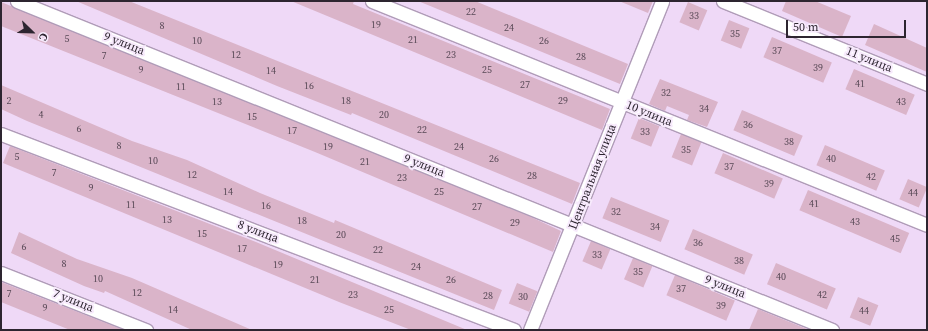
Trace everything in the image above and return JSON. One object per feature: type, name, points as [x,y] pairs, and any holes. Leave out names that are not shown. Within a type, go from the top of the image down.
[{"type":"street","name":"9 улица","points":[[17,1],[573,227],[832,330]]},
{"type":"street","name":"10 улица","points":[[372,1],[927,225]]},
{"type":"street","name":"Центральная улица","points":[[530,330],[573,227],[662,1]]},
{"type":"street","name":"11 улица","points":[[723,1],[927,84]]},
{"type":"street","name":"8 улица","points":[[1,134],[514,330]]},
{"type":"street","name":"7 улица","points":[[1,273],[146,330]]},
{"type":"building","points":[[76,1],[129,1],[580,183],[572,204],[352,113],[351,115],[277,86]]},
{"type":"building","points":[[291,1],[354,1],[353,4],[610,109],[602,130]]},
{"type":"building","points":[[418,1],[475,1],[628,64],[620,84]]},
{"type":"building","points":[[619,1],[653,1],[648,13]]},
{"type":"building","points":[[786,1],[815,1],[851,16],[842,37],[782,11]]},
{"type":"building","points":[[1,2],[529,216],[561,231],[553,252],[315,152],[1,26]]},
{"type":"building","points":[[688,2],[707,10],[699,30],[679,22]]},
{"type":"building","points":[[729,20],[749,28],[741,49],[721,40]]},
{"type":"building","points":[[874,24],[927,48],[927,72],[865,45]]},
{"type":"building","points":[[772,37],[832,62],[823,83],[763,57]]},
{"type":"building","points":[[854,69],[915,95],[906,115],[845,89]]},
{"type":"building","points":[[660,79],[718,102],[707,127],[687,120],[689,115],[667,106],[665,111],[649,104]]},
{"type":"building","points":[[1,85],[132,141],[187,160],[260,193],[334,223],[335,220],[502,290],[494,310],[27,121],[1,109]]},
{"type":"building","points":[[742,110],[803,136],[794,156],[733,130]]},
{"type":"building","points":[[639,118],[659,126],[651,147],[631,138]]},
{"type":"building","points":[[681,134],[701,142],[692,165],[672,157]]},
{"type":"building","points":[[825,145],[885,170],[876,191],[816,165]]},
{"type":"building","points":[[10,146],[256,242],[467,330],[411,330],[339,302],[3,163]]},
{"type":"building","points":[[723,153],[783,178],[774,199],[714,173]]},
{"type":"building","points":[[908,179],[927,187],[919,207],[899,199]]},
{"type":"building","points":[[808,190],[909,233],[901,253],[799,210]]},
{"type":"building","points":[[611,197],[669,221],[661,242],[602,218]]},
{"type":"building","points":[[693,229],[753,254],[744,275],[684,249]]},
{"type":"building","points":[[19,232],[77,259],[132,278],[252,330],[192,330],[105,291],[104,293],[84,286],[11,253]]},
{"type":"building","points":[[591,241],[610,249],[602,269],[582,261]]},
{"type":"building","points":[[633,258],[652,266],[643,287],[624,279]]},
{"type":"building","points":[[776,263],[836,288],[827,310],[767,284]]},
{"type":"building","points":[[675,275],[735,300],[726,321],[666,295]]},
{"type":"building","points":[[1,282],[124,330],[70,330],[1,302]]},
{"type":"building","points":[[517,283],[537,291],[529,312],[509,303]]},
{"type":"building","points":[[858,297],[878,305],[870,326],[850,317]]},
{"type":"building","points":[[758,309],[807,329],[807,330],[749,330]]}]
